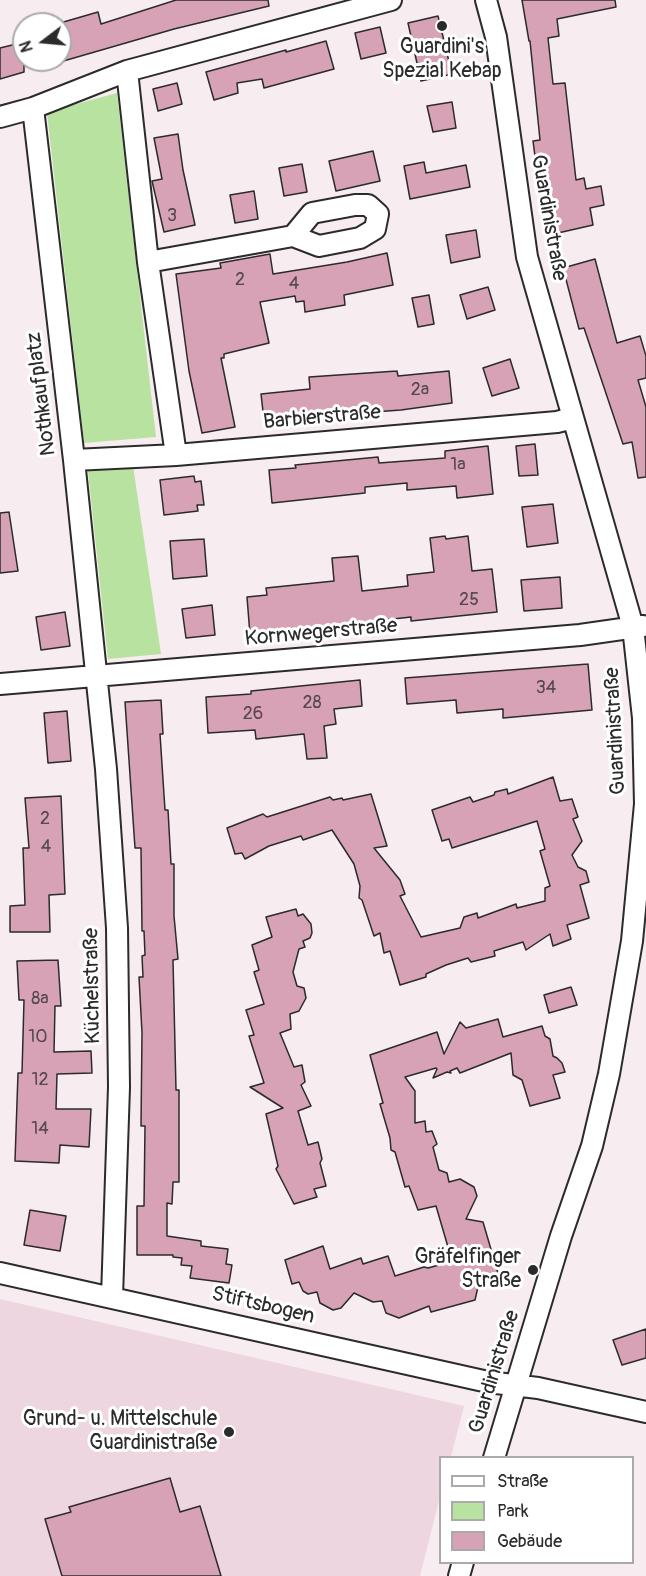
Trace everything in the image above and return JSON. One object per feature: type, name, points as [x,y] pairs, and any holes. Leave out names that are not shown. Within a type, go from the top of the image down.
[{"type":"street","points":[[0,117],[33,108],[127,71],[391,0]]},
{"type":"street","name":"Guardinistraße","points":[[486,0],[496,37],[527,257],[573,418],[639,627],[644,718],[645,804],[632,941],[609,1074],[592,1146],[561,1236],[495,1456]]},
{"type":"street","points":[[127,71],[148,262],[176,454]]},
{"type":"street","name":"Nothkaufplatz","points":[[33,108],[74,460],[95,676]]},
{"type":"street","points":[[148,262],[293,236]]},
{"type":"street","name":"Barbierstraße","points":[[74,460],[176,454],[556,422],[573,418]]},
{"type":"street","name":"Kornwegerstraße","points":[[0,684],[580,635],[639,627]]},
{"type":"street","name":"Küchelstraße","points":[[95,676],[106,769],[117,928],[118,1087],[112,1297]]},
{"type":"street","name":"Stiftsbogen","points":[[0,1273],[488,1382],[515,1385]]},
{"type":"street","points":[[515,1385],[646,1412]]},
{"type":"shaded area","name":"Grund- u. Mittelschule Guardinistraße","points":[[0,1299],[464,1406],[451,1456],[439,1456],[439,1501],[420,1576],[0,1576]]},
{"type":"green space","points":[[117,93],[156,437],[84,443],[47,112]]},
{"type":"green space","points":[[133,466],[161,654],[108,659],[88,471]]},
{"type":"building","points":[[176,0],[268,0],[269,6],[174,29],[72,59],[72,20],[98,12],[101,24]]},
{"type":"building","points":[[522,0],[615,0],[616,7],[557,19],[559,36],[548,38],[553,84],[565,83],[576,180],[584,178],[586,189],[601,186],[604,205],[590,208],[593,225],[558,233],[547,178],[538,179],[533,141],[540,140],[530,41]]},
{"type":"building","points":[[438,16],[452,74],[421,81],[408,23]]},
{"type":"building","points":[[380,27],[386,53],[361,59],[355,33]]},
{"type":"building","points":[[326,41],[334,69],[264,88],[262,79],[237,83],[238,93],[214,100],[206,72]]},
{"type":"building","points":[[12,45],[12,72],[24,72],[0,79],[0,48]]},
{"type":"building","points":[[177,83],[182,104],[158,111],[153,89]]},
{"type":"building","points":[[452,102],[456,128],[433,132],[427,106]]},
{"type":"building","points":[[178,134],[195,225],[164,232],[152,181],[162,179],[154,138]]},
{"type":"building","points":[[373,151],[380,181],[336,191],[329,161]]},
{"type":"building","points":[[424,162],[426,173],[466,165],[470,187],[410,199],[404,166]]},
{"type":"building","points":[[302,164],[307,192],[284,196],[279,168]]},
{"type":"building","points":[[254,191],[258,219],[235,223],[230,195]]},
{"type":"building","points":[[476,230],[480,257],[451,263],[446,235]]},
{"type":"building","points":[[387,253],[393,285],[344,295],[345,305],[305,312],[304,301],[296,302],[295,296],[260,302],[269,343],[224,354],[224,358],[221,358],[235,427],[202,433],[189,371],[176,274],[221,268],[220,263],[270,254],[273,274]]},
{"type":"building","points":[[595,259],[617,343],[640,336],[646,356],[646,378],[638,380],[646,407],[646,477],[638,478],[632,442],[623,444],[584,328],[579,329],[563,268]]},
{"type":"building","points":[[488,287],[495,310],[467,319],[460,295]]},
{"type":"building","points":[[429,295],[434,324],[418,327],[412,298]]},
{"type":"building","points":[[510,359],[519,388],[492,396],[483,368]]},
{"type":"building","points":[[397,371],[398,376],[449,371],[452,403],[401,410],[264,420],[261,394],[310,389],[309,377]]},
{"type":"building","points":[[535,444],[538,475],[519,476],[516,446]]},
{"type":"building","points":[[488,446],[493,494],[457,498],[456,486],[407,490],[407,483],[365,487],[365,493],[272,503],[269,470],[296,468],[295,465],[378,457],[379,463],[445,458],[445,451]]},
{"type":"building","points":[[194,476],[195,482],[201,481],[204,505],[197,505],[198,511],[164,515],[160,480]]},
{"type":"building","points":[[553,504],[558,543],[527,547],[522,507]]},
{"type":"building","points":[[9,512],[18,571],[0,573],[0,513]]},
{"type":"building","points":[[445,536],[446,539],[468,536],[472,571],[492,569],[497,612],[411,621],[411,617],[250,635],[247,597],[267,595],[266,588],[334,581],[332,558],[358,556],[362,591],[408,586],[407,575],[434,572],[430,538]]},
{"type":"building","points":[[204,539],[207,576],[173,579],[170,541]]},
{"type":"building","points":[[560,577],[562,608],[524,611],[521,580]]},
{"type":"building","points":[[212,605],[215,635],[186,638],[182,609]]},
{"type":"building","points":[[65,612],[70,646],[41,650],[36,617]]},
{"type":"building","points":[[588,664],[592,710],[503,718],[503,709],[457,713],[456,700],[407,704],[405,678]]},
{"type":"building","points":[[360,680],[362,706],[334,709],[336,724],[324,726],[327,758],[307,759],[304,734],[256,739],[255,730],[208,733],[206,697],[251,694],[251,691]]},
{"type":"building","points":[[161,700],[163,734],[160,734],[165,810],[168,810],[171,864],[174,864],[174,916],[178,959],[173,960],[176,1090],[179,1090],[179,1182],[173,1182],[172,1204],[167,1203],[167,1236],[201,1241],[201,1246],[228,1249],[226,1264],[232,1265],[229,1283],[190,1278],[192,1266],[181,1265],[182,1258],[173,1257],[173,1255],[137,1255],[137,1206],[144,1206],[145,1126],[141,1126],[142,1033],[139,977],[143,977],[142,956],[145,955],[144,931],[142,931],[141,848],[135,848],[125,702]]},
{"type":"building","points":[[67,711],[71,761],[48,763],[44,713]]},
{"type":"building","points":[[553,777],[560,801],[572,799],[578,817],[573,819],[582,841],[572,855],[578,867],[586,871],[589,882],[580,885],[589,918],[567,925],[571,939],[553,946],[550,934],[526,950],[523,942],[494,951],[495,956],[471,962],[468,958],[426,974],[426,977],[400,985],[390,951],[384,953],[380,933],[374,936],[362,900],[359,898],[360,886],[354,864],[332,830],[303,840],[301,836],[269,846],[245,859],[242,853],[235,854],[227,828],[263,814],[267,817],[330,797],[333,800],[342,798],[343,800],[371,794],[387,846],[374,848],[400,880],[405,894],[400,896],[421,937],[460,928],[464,917],[477,913],[478,918],[516,904],[517,908],[545,901],[545,888],[550,886],[540,851],[545,849],[537,821],[452,848],[449,839],[442,841],[432,810],[470,797],[473,802],[507,789],[508,794]]},
{"type":"building","points":[[61,796],[65,894],[49,895],[50,932],[10,932],[10,906],[25,905],[23,848],[29,848],[25,798]]},
{"type":"building","points":[[296,909],[298,916],[303,914],[311,924],[312,933],[310,938],[303,941],[305,947],[299,949],[293,972],[297,986],[304,988],[306,998],[299,1011],[290,1014],[291,1029],[280,1033],[294,1067],[302,1065],[305,1082],[301,1085],[311,1106],[298,1111],[308,1145],[318,1142],[326,1186],[314,1189],[317,1197],[294,1204],[276,1169],[278,1166],[266,1114],[283,1108],[250,1087],[264,1083],[249,1036],[254,1035],[246,1010],[264,1004],[254,972],[259,970],[252,945],[272,937],[266,917]]},
{"type":"building","points":[[58,960],[61,1006],[55,1006],[54,1052],[91,1051],[92,1073],[57,1074],[56,1109],[91,1109],[89,1147],[60,1145],[59,1163],[15,1161],[18,1073],[22,1073],[24,1000],[19,1000],[17,961]]},
{"type":"building","points":[[571,987],[577,1005],[549,1013],[544,995]]},
{"type":"building","points":[[498,1019],[503,1037],[542,1026],[545,1036],[550,1039],[553,1056],[562,1063],[565,1072],[553,1075],[560,1098],[530,1106],[522,1080],[513,1075],[511,1053],[460,1073],[457,1068],[450,1071],[451,1073],[447,1072],[433,1078],[436,1068],[405,1077],[415,1091],[415,1123],[425,1121],[426,1132],[432,1131],[437,1144],[433,1147],[439,1170],[447,1173],[449,1182],[460,1179],[474,1187],[477,1196],[466,1219],[483,1222],[500,1280],[478,1287],[475,1300],[431,1312],[429,1306],[399,1318],[386,1313],[382,1301],[373,1302],[354,1293],[341,1308],[333,1310],[320,1303],[317,1292],[308,1294],[303,1291],[299,1282],[292,1284],[285,1260],[323,1246],[330,1269],[361,1258],[363,1264],[388,1256],[395,1276],[450,1262],[436,1206],[418,1210],[409,1186],[405,1187],[395,1152],[391,1150],[390,1138],[380,1104],[383,1103],[370,1055],[437,1032],[444,1054],[460,1022],[466,1028]]},
{"type":"building","points":[[30,1210],[66,1216],[60,1251],[24,1245]]},
{"type":"building","points":[[646,1329],[646,1358],[622,1365],[613,1340]]},
{"type":"building","points":[[170,1478],[180,1512],[200,1506],[221,1576],[62,1576],[45,1519],[71,1512],[69,1507]]},
{"type":"place","name":"Guardini's Spezial Kebap","points":[[442,26]]},
{"type":"place","name":"Gräfelfinger Straße","points":[[533,1270]]},
{"type":"place","name":"Grund- u. Mittelschule Guardinistraße","points":[[229,1432]]}]
